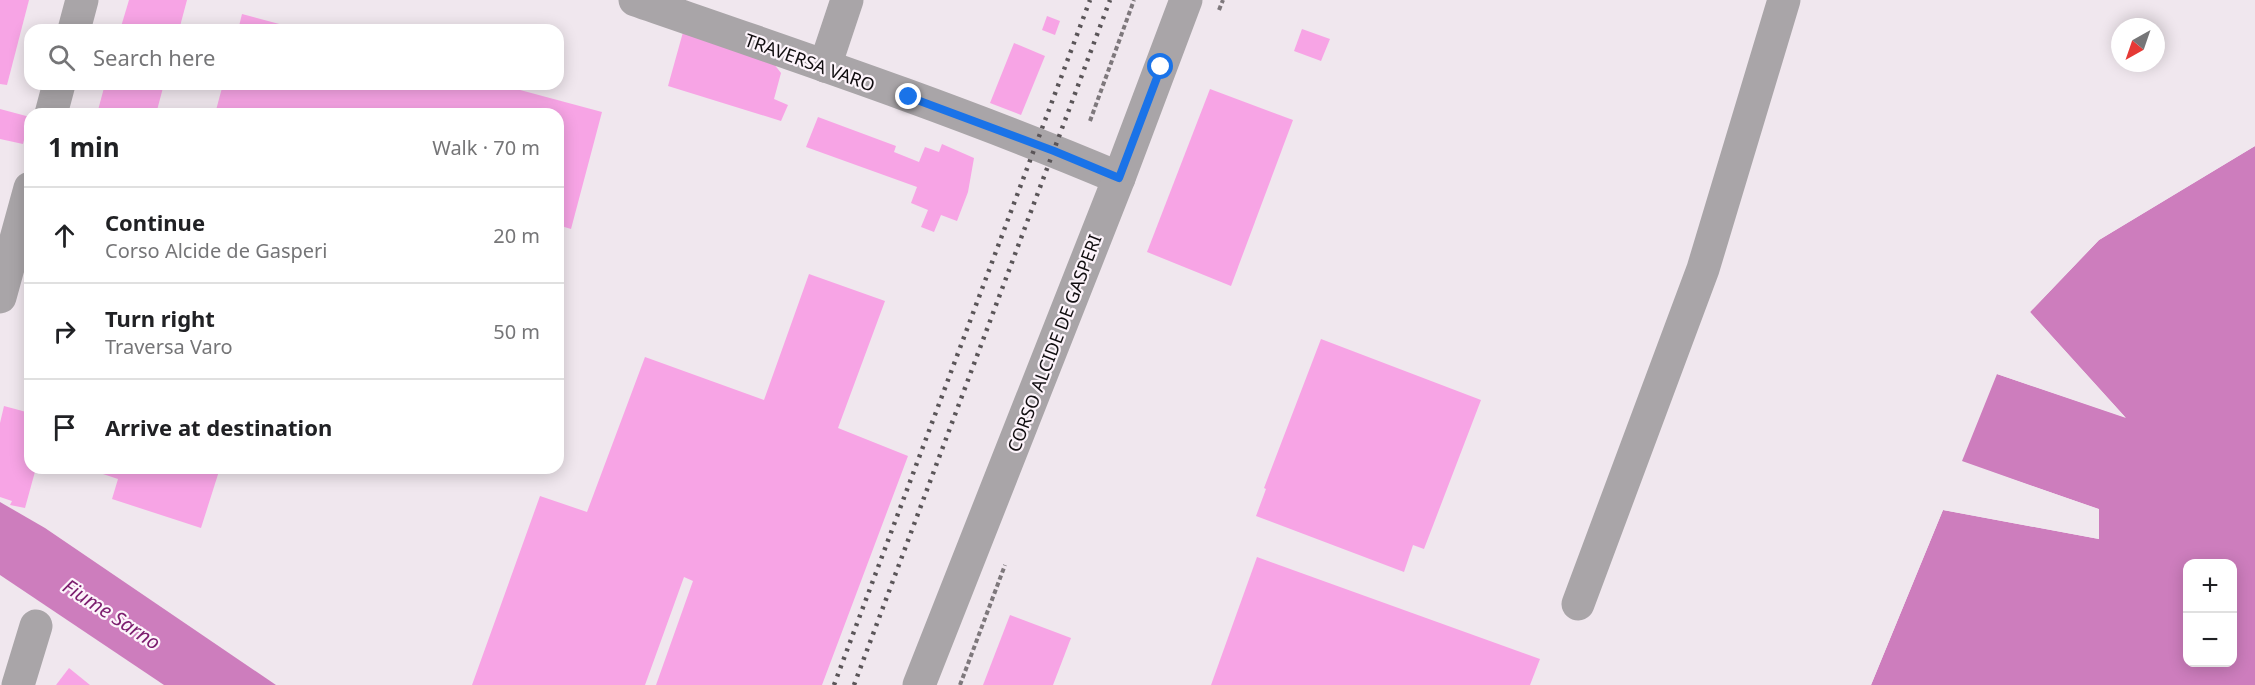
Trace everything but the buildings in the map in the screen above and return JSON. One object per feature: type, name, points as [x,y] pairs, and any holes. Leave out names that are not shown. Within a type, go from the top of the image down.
[{"type":"street","points":[[76,24],[82,0]]},
{"type":"street","name":"TRAVERSA VARO","points":[[635,0],[825,66],[1036,144],[1119,178]]},
{"type":"street","points":[[825,66],[847,0]]},
{"type":"street","name":"CORSO ALCIDE DE GASPERI","points":[[919,685],[1119,178],[1186,0]]},
{"type":"street","points":[[1578,604],[1703,269],[1784,0]]},
{"type":"street","points":[[53,108],[57,90]]},
{"type":"street","points":[[0,297],[24,211]]},
{"type":"street","points":[[18,685],[36,626]]},
{"type":"path","points":[[1090,121],[1134,0]]},
{"type":"water","points":[[2255,146],[2255,685],[1871,685],[1943,510],[2099,539],[2098,509],[1962,461],[1997,374],[2125,417],[2030,312],[2099,240]]},
{"type":"water","name":"Fiume Sarno","points":[[0,502],[45,528],[276,685],[164,685],[0,575]]},
{"type":"pier","points":[[2255,143],[2255,146],[2099,240],[2030,312],[2126,418],[1994,373],[1998,371],[2116,411],[2028,314],[2027,310],[2097,238]]},
{"type":"pier","points":[[1959,461],[2099,509],[2099,539],[1943,510],[1871,685],[1868,685],[1941,507],[2096,535],[2096,511],[1961,464]]},
{"type":"railway","points":[[834,685],[1090,0]]},
{"type":"railway","points":[[854,685],[1110,0]]},
{"type":"route","points":[[909,97],[1119,178],[1161,67]]}]
